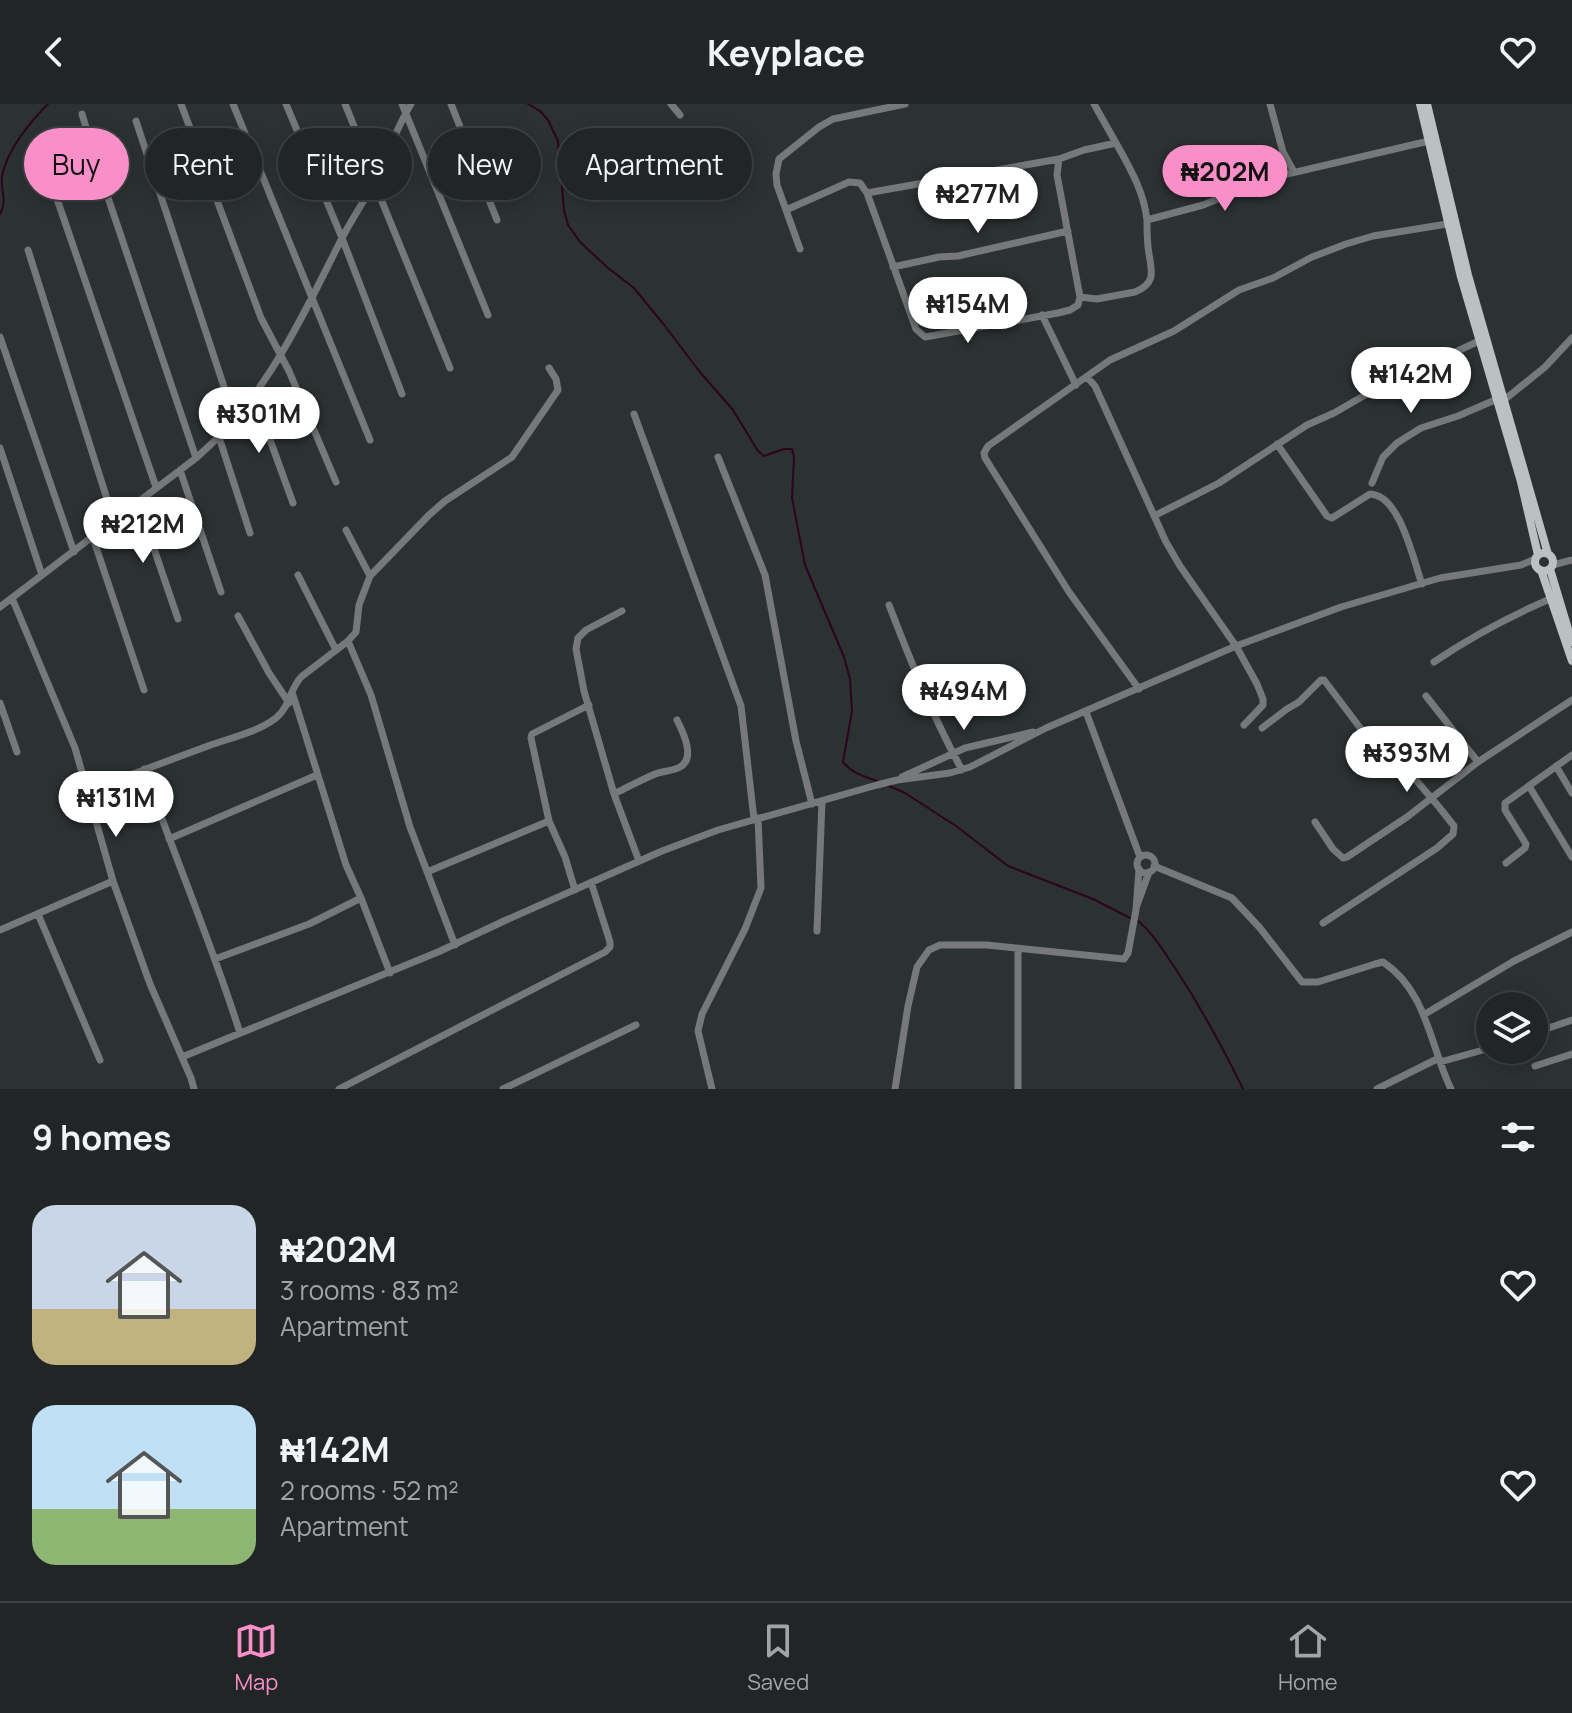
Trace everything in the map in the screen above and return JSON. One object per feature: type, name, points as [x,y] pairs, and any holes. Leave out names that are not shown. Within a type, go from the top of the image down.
[{"type":"main road","points":[[1420,104],[1447,224],[1479,341],[1500,400]]},
{"type":"main road","points":[[1427,104],[1521,482],[1572,642]]},
{"type":"main road","points":[[1544,562],[1550,599],[1572,661]]},
{"type":"street","points":[[181,104],[261,318],[336,482]]},
{"type":"street","points":[[233,104],[370,440]]},
{"type":"street","points":[[286,104],[402,394]]},
{"type":"street","points":[[345,104],[355,128]]},
{"type":"street","points":[[402,104],[488,315]]},
{"type":"street","points":[[398,128],[411,104]]},
{"type":"street","points":[[451,104],[497,220]]},
{"type":"street","points":[[671,104],[680,115]]},
{"type":"street","points":[[1270,104],[1283,152],[1294,172]]},
{"type":"street","points":[[800,249],[777,185],[779,159],[833,119],[899,105]]},
{"type":"street","points":[[1080,297],[1097,299],[1135,292],[1152,278],[1154,271],[1149,254],[1146,208],[1135,176],[1098,105]]},
{"type":"street","points":[[82,114],[196,458]]},
{"type":"street","points":[[136,121],[235,420]]},
{"type":"street","points":[[1147,220],[1203,205],[1270,178],[1429,141]]},
{"type":"street","points":[[867,193],[1059,159],[1116,143]]},
{"type":"street","points":[[786,210],[849,182],[860,183],[867,193],[916,329],[925,337],[1070,310],[1078,305],[1080,297],[1057,175],[1059,159]]},
{"type":"street","points":[[57,200],[156,487]]},
{"type":"street","points":[[0,607],[196,458],[235,420],[280,355],[364,200]]},
{"type":"street","points":[[381,200],[450,368]]},
{"type":"street","points":[[1139,689],[1069,592],[985,458],[988,446],[1110,360],[1174,331],[1239,290],[1273,278],[1312,257],[1346,244],[1373,236],[1447,224]]},
{"type":"street","points":[[893,267],[1068,231]]},
{"type":"street","points":[[28,250],[114,521]]},
{"type":"street","points":[[1042,315],[1076,385]]},
{"type":"street","points":[[0,337],[74,552]]},
{"type":"street","points":[[1372,483],[1383,457],[1397,443],[1421,428],[1500,400],[1545,367],[1572,338]]},
{"type":"street","points":[[1154,516],[1219,483],[1307,425],[1479,341]]},
{"type":"street","points":[[87,792],[276,718],[289,703],[295,684],[301,677],[356,632],[359,605],[370,576],[445,501],[512,457],[558,390],[549,368]]},
{"type":"street","points":[[1087,377],[1095,386],[1166,542],[1236,646],[1257,684],[1263,705],[1244,725]]},
{"type":"street","points":[[254,396],[293,503]]},
{"type":"street","points":[[634,414],[741,706],[756,819],[761,888],[745,929],[702,1014],[698,1031],[712,1089]]},
{"type":"street","points":[[219,437],[250,533]]},
{"type":"street","points":[[1277,444],[1327,516],[1338,516],[1370,494],[1384,498],[1400,521],[1422,584]]},
{"type":"street","points":[[0,448],[42,575]]},
{"type":"street","points":[[718,457],[765,575],[796,741],[812,804]]},
{"type":"street","points":[[180,470],[221,592]]},
{"type":"street","points":[[138,502],[178,619]]},
{"type":"street","points":[[346,530],[370,576]]},
{"type":"street","points":[[93,538],[144,690]]},
{"type":"street","points":[[182,1057],[390,973],[639,861],[718,830],[897,780],[962,770],[1046,728],[1236,646],[1341,607],[1449,576],[1568,561]]},
{"type":"street","points":[[298,575],[336,650]]},
{"type":"street","points":[[12,598],[75,748],[113,881],[150,984],[194,1089]]},
{"type":"street","points":[[1434,662],[1467,639],[1550,599]]},
{"type":"street","points":[[889,605],[935,719],[962,770]]},
{"type":"street","points":[[622,611],[586,630],[578,638],[576,649],[584,691],[614,794],[639,861]]},
{"type":"street","points":[[238,616],[289,703]]},
{"type":"street","points":[[348,641],[371,695],[410,827],[455,945]]},
{"type":"street","points":[[1262,728],[1324,680],[1328,682],[1361,729],[1380,738],[1454,826],[1453,834],[1437,848],[1323,923]]},
{"type":"street","points":[[292,693],[346,865],[390,973]]},
{"type":"street","points":[[1426,696],[1478,762]]},
{"type":"street","points":[[1315,822],[1343,858],[1407,817],[1478,762],[1572,700]]},
{"type":"street","points":[[0,703],[17,752]]},
{"type":"street","points":[[575,890],[549,821],[531,738],[532,734],[589,705]]},
{"type":"street","points":[[1086,712],[1140,857]]},
{"type":"street","points":[[614,794],[660,772],[679,768],[686,762],[688,754],[684,733],[677,720]]},
{"type":"street","points":[[897,780],[981,743],[1046,728]]},
{"type":"street","points":[[1506,863],[1526,844],[1504,806],[1572,755]]},
{"type":"street","points":[[1556,766],[1572,793]]},
{"type":"street","points":[[144,769],[240,1033]]},
{"type":"street","points":[[169,839],[317,775]]},
{"type":"street","points":[[1529,786],[1572,857]]},
{"type":"street","points":[[817,931],[822,801]]},
{"type":"street","points":[[427,872],[549,821]]},
{"type":"street","points":[[895,1089],[917,967],[929,950],[940,945],[957,944],[1124,959],[1128,953],[1136,910],[1137,861],[1145,855],[1151,856],[1154,860],[1152,869],[1136,910]]},
{"type":"street","points":[[1139,869],[1143,872],[1152,869],[1232,898],[1302,982],[1318,982],[1383,962],[1400,978],[1425,1014],[1451,1089]]},
{"type":"street","points":[[0,930],[113,881]]},
{"type":"street","points":[[339,1089],[354,1085],[605,952],[610,942],[591,882]]},
{"type":"street","points":[[215,959],[309,924],[361,898]]},
{"type":"street","points":[[38,914],[100,1060]]},
{"type":"street","points":[[1425,1014],[1514,961],[1572,932]]},
{"type":"street","points":[[1018,948],[1018,1089]]},
{"type":"street","points":[[1548,1028],[1572,1020]]},
{"type":"street","points":[[503,1089],[520,1085],[636,1025]]},
{"type":"street","points":[[1377,1089],[1439,1060],[1476,1051]]},
{"type":"street","points":[[1535,1066],[1572,1054]]},
{"type":"waterway","points":[[0,214],[3,204],[2,176],[9,156],[27,128],[48,104]]},
{"type":"waterway","points":[[528,104],[548,120],[558,141],[564,210],[568,225],[580,242],[634,288],[733,410],[758,451],[764,456],[792,449],[792,498],[805,565],[844,657],[850,679],[852,711],[843,762],[854,772],[877,781]]},
{"type":"waterway","points":[[887,785],[956,826],[1008,866],[1093,899],[1132,919]]},
{"type":"waterway","points":[[1138,921],[1183,980],[1243,1089]]}]
